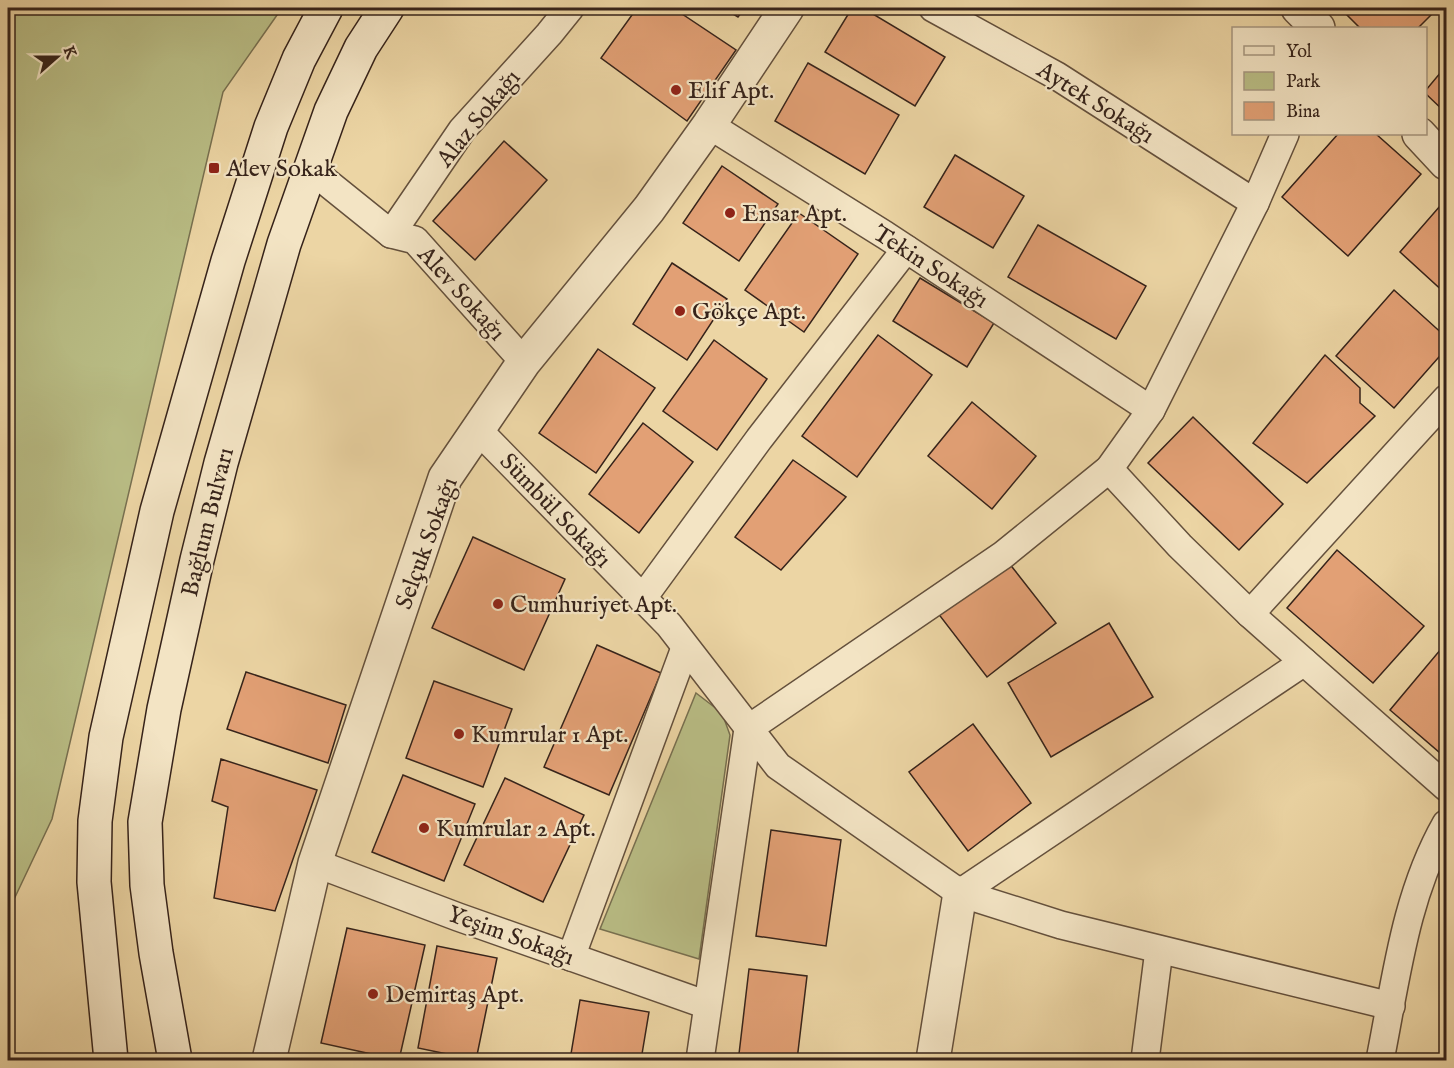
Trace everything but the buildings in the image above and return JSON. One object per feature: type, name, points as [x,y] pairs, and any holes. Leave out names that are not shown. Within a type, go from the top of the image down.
[{"type":"main road","name":"Bağlum Bulvarı","points":[[111,1060],[99,951],[94,873],[95,821],[106,737],[157,511],[228,261],[271,127],[299,59],[326,8]]},
{"type":"main road","name":"Bağlum Bulvarı","points":[[175,1060],[156,953],[147,885],[146,814],[164,709],[196,561],[248,366],[284,244],[309,168],[345,78],[387,8]]},
{"type":"main road","name":"Selçuk Sokağı","points":[[269,1060],[315,863],[445,478],[524,362],[649,210],[787,8]]},
{"type":"main road","points":[[1420,135],[1446,163]]},
{"type":"main road","points":[[933,1060],[960,893]]},
{"type":"street","name":"Alaz Sokağı","points":[[391,234],[462,130],[570,8]]},
{"type":"street","name":"Aytek Sokağı","points":[[933,8],[1057,76],[1255,203]]},
{"type":"street","name":"Tekin Sokağı","points":[[709,125],[906,249],[1151,410]]},
{"type":"street","points":[[700,1060],[748,729],[1003,555],[1109,469],[1151,410],[1255,203],[1285,135]]},
{"type":"street","name":"Alev Sokağı","points":[[309,168],[391,234],[415,240],[524,362]]},
{"type":"street","points":[[642,598],[759,440],[906,249]]},
{"type":"street","points":[[1250,614],[1446,399]]},
{"type":"street","name":"Sümbül Sokağı","points":[[479,431],[669,625],[778,766],[960,893],[1061,925],[1391,1006]]},
{"type":"street","points":[[1109,469],[1180,546],[1250,614],[1446,787]]},
{"type":"street","points":[[571,957],[685,648]]},
{"type":"street","points":[[960,893],[1304,662]]},
{"type":"street","points":[[1380,1060],[1406,930],[1419,884],[1446,824]]},
{"type":"street","name":"Yeşim Sokağı","points":[[315,863],[707,1005]]},
{"type":"street","points":[[1145,1060],[1159,950]]},
{"type":"green space","points":[[8,8],[282,8],[223,92],[52,819],[8,912]]},
{"type":"green space","points":[[696,693],[722,713],[730,735],[699,959],[600,929]]},
{"type":"place","name":"Elif Apt.","points":[[676,90]]},
{"type":"place","name":"Alev Sokak","points":[[214,168]]},
{"type":"place","name":"Ensar Apt.","points":[[730,213]]},
{"type":"place","name":"Gökçe Apt.","points":[[680,311]]},
{"type":"place","name":"Cumhuriyet Apt.","points":[[498,604]]},
{"type":"place","name":"Kumrular 1 Apt.","points":[[459,734]]},
{"type":"place","name":"Kumrular 2 Apt.","points":[[424,828]]},
{"type":"place","name":"Demirtaş Apt.","points":[[373,994]]}]
